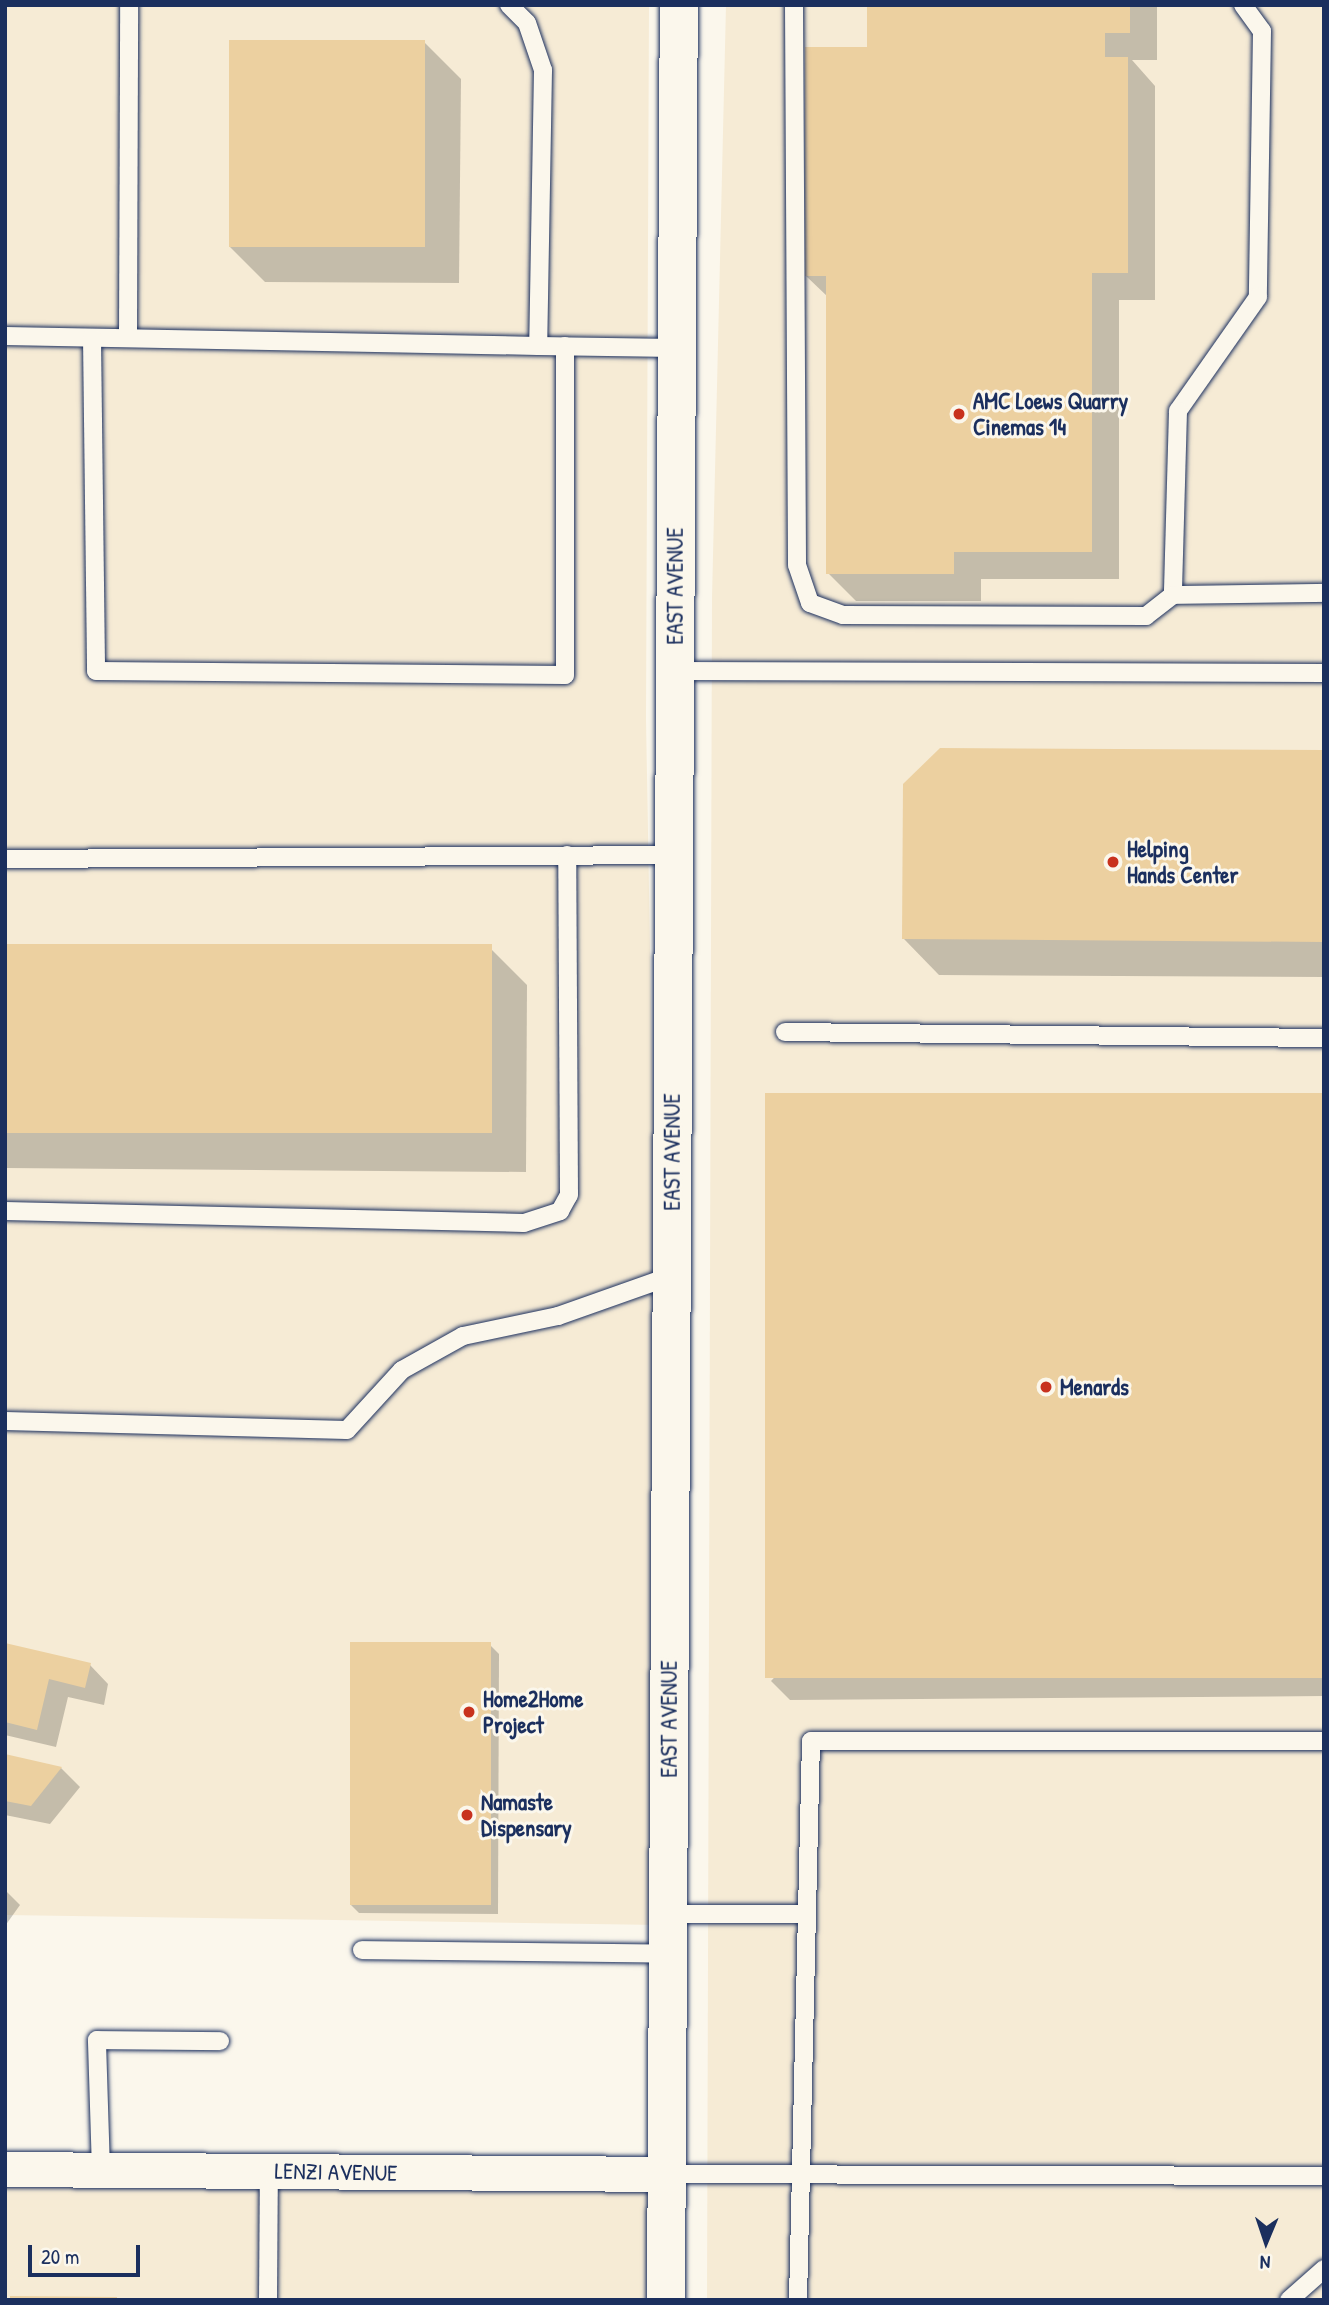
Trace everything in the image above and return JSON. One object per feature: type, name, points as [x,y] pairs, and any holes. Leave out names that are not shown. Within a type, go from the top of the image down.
[{"type":"street","name":"EAST AVENUE","points":[[666,2300],[679,5]]},
{"type":"street","name":"LENZI AVENUE","points":[[5,2169],[667,2175]]},
{"type":"lane","points":[[128,5],[128,338]]},
{"type":"lane","points":[[509,5],[527,23],[543,70],[538,346]]},
{"type":"lane","points":[[794,5],[797,565],[810,603],[843,615],[1146,616],[1173,595],[1324,593]]},
{"type":"lane","points":[[1173,595],[1178,411],[1258,297],[1262,31],[1244,5]]},
{"type":"lane","points":[[5,336],[676,348]]},
{"type":"lane","points":[[92,338],[96,671],[565,675],[565,346]]},
{"type":"lane","points":[[674,671],[1324,673]]},
{"type":"lane","points":[[5,1211],[524,1223],[560,1212],[569,1195],[567,855]]},
{"type":"lane","points":[[5,859],[673,855]]},
{"type":"lane","points":[[785,1032],[1324,1038]]},
{"type":"lane","points":[[5,1421],[347,1430],[402,1370],[463,1336],[558,1317],[671,1276]]},
{"type":"lane","points":[[798,2300],[811,1741],[1324,1741]]},
{"type":"lane","points":[[668,1914],[807,1914]]},
{"type":"lane","points":[[362,1950],[668,1954]]},
{"type":"lane","points":[[101,2170],[97,2040],[220,2041]]},
{"type":"lane","points":[[268,2300],[269,2171]]},
{"type":"lane","points":[[667,2175],[1324,2176]]},
{"type":"lane","points":[[1289,2300],[1324,2269]]},
{"type":"shaded area","points":[[5,5],[649,5],[646,719],[661,1573],[660,1925],[5,1915]]},
{"type":"shaded area","points":[[726,5],[1324,5],[1324,2300],[707,2300],[712,598]]},
{"type":"shaded area","points":[[5,2175],[661,2186],[659,2300],[5,2300]]},
{"type":"building","name":"AMC Loews Quarry Cinemas 14","points":[[867,5],[1130,5],[1130,33],[1105,33],[1105,57],[1128,57],[1128,273],[1092,273],[1092,552],[954,552],[954,574],[826,574],[826,276],[805,276],[805,47],[867,47]]},
{"type":"building","points":[[229,40],[425,40],[425,247],[229,247]]},
{"type":"building","name":"Helping Hands Center","points":[[940,748],[1324,750],[1324,942],[902,939],[903,784]]},
{"type":"building","points":[[5,944],[492,944],[492,1133],[5,1133]]},
{"type":"building","name":"Menards","points":[[765,1093],[1324,1093],[1324,1678],[765,1678]]},
{"type":"building","points":[[350,1642],[491,1642],[491,1905],[350,1905]]},
{"type":"building","points":[[5,1643],[91,1663],[85,1688],[49,1679],[37,1730],[5,1722]]},
{"type":"building","points":[[5,1754],[62,1767],[31,1806],[5,1801]]},
{"type":"building","points":[[10,2296],[117,2297],[117,2300],[10,2300]]},
{"type":"place","name":"AMC Loews Quarry Cinemas 14","points":[[959,414]]},
{"type":"place","name":"Helping Hands Center","points":[[1113,862]]},
{"type":"place","name":"Menards","points":[[1046,1387]]},
{"type":"place","name":"Home2Home Project","points":[[469,1712]]},
{"type":"place","name":"Namaste Dispensary","points":[[467,1815]]}]
